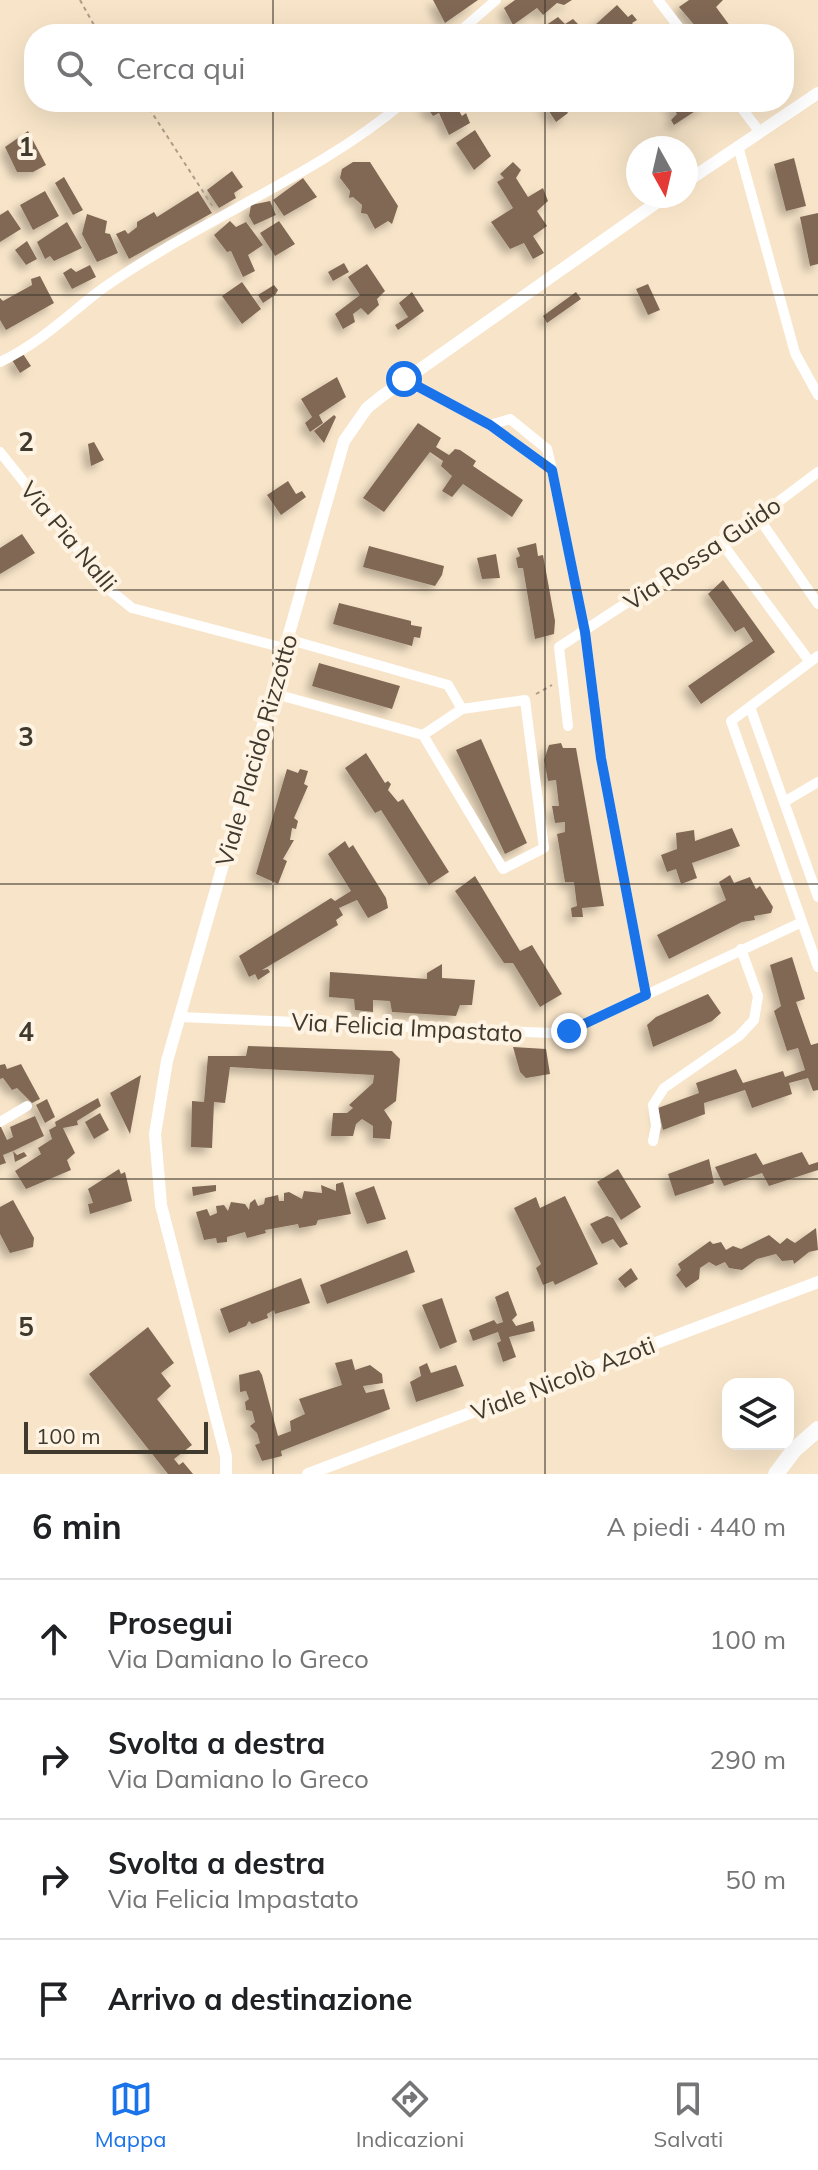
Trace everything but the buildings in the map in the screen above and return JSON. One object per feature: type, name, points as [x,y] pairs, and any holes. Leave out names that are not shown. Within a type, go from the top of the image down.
[{"type":"main road","points":[[776,1474],[794,1450],[818,1429]]},
{"type":"street","points":[[468,24],[496,0]]},
{"type":"street","points":[[658,0],[676,24]]},
{"type":"street","points":[[794,108],[818,93]]},
{"type":"street","points":[[0,362],[61,326],[94,295],[277,187],[392,112]]},
{"type":"street","points":[[745,112],[759,131]]},
{"type":"street","points":[[698,174],[788,112]]},
{"type":"street","points":[[738,146],[795,353],[818,395]]},
{"type":"street","name":"Viale Placido Rizzotto","points":[[226,1456],[161,1205],[156,1162],[160,1096],[344,441],[367,408],[404,379],[649,208]]},
{"type":"street","points":[[404,379],[490,425],[552,470]]},
{"type":"street","points":[[490,425],[510,419],[547,449],[585,632],[601,758],[646,995]]},
{"type":"street","name":"Via Pia Nalli","points":[[0,452],[111,591],[132,608],[448,685],[462,709]]},
{"type":"street","name":"Via Rossa Guido","points":[[562,679],[559,647],[721,542],[818,472]]},
{"type":"street","points":[[758,517],[818,604]]},
{"type":"street","points":[[721,542],[814,659],[731,721],[818,967]]},
{"type":"street","points":[[562,679],[568,726]]},
{"type":"street","points":[[272,693],[423,735],[503,869],[544,848],[525,700],[462,709],[423,735]]},
{"type":"street","points":[[750,707],[818,897]]},
{"type":"street","points":[[784,802],[818,782]]},
{"type":"street","name":"Via Felicia Impastato","points":[[180,1017],[551,1033],[587,1025],[802,922]]},
{"type":"street","points":[[653,1141],[656,1126],[653,1105],[664,1088],[739,1036],[754,1020],[758,996],[741,949]]},
{"type":"street","points":[[0,1122],[27,1106]]},
{"type":"street","name":"Viale Nicolò Azoti","points":[[308,1474],[818,1282]]},
{"type":"street","points":[[226,1456],[226,1474]]},
{"type":"street","points":[[226,1456],[235,1474]]},
{"type":"path","points":[[80,0],[93,24]]},
{"type":"path","points":[[151,112],[220,218]]},
{"type":"path","points":[[525,700],[562,679]]},
{"type":"route","points":[[404,379],[428,389],[490,425],[552,470],[585,632],[601,758],[646,995],[569,1031]]}]
